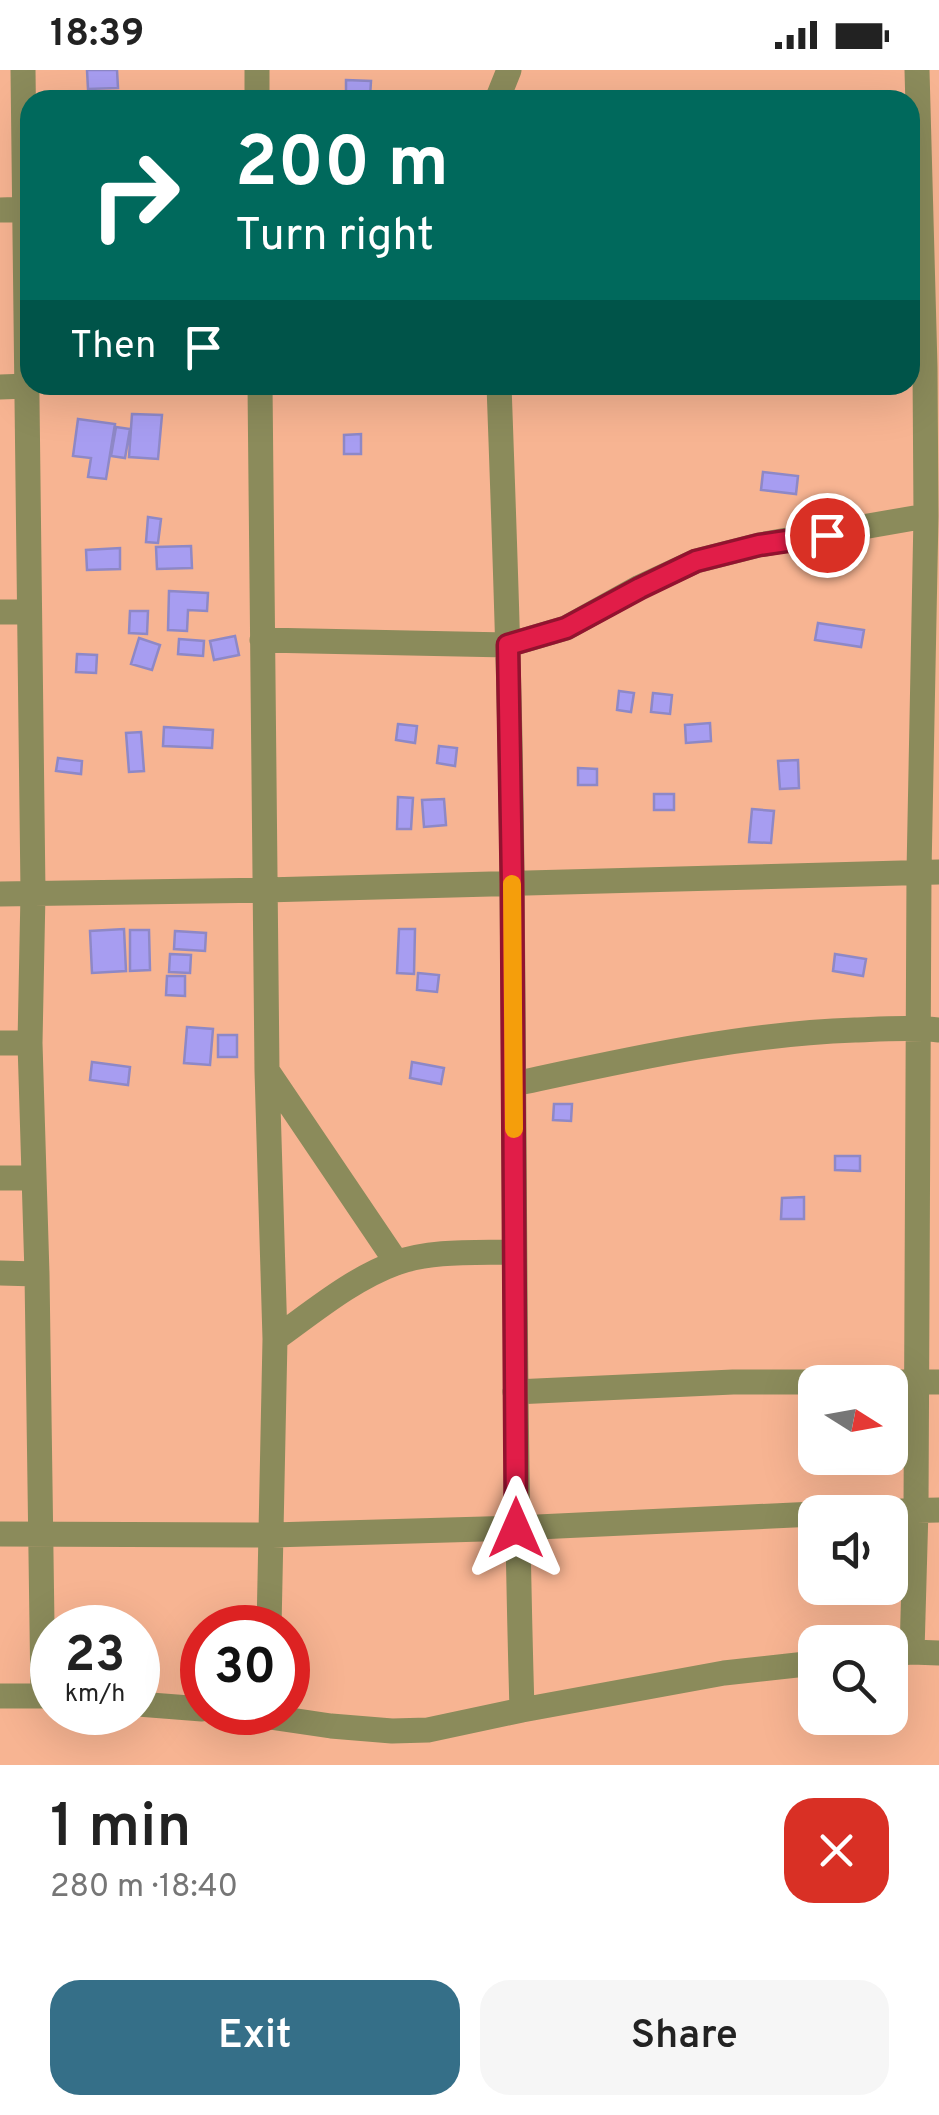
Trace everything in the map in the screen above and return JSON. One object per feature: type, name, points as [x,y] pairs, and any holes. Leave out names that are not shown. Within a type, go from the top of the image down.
[{"type":"street","points":[[20,140],[20,245]]},
{"type":"street","points":[[906,1625],[928,1510],[926,516],[932,367],[920,144]]},
{"type":"street","points":[[28,395],[33,893],[30,1043],[44,1605]]},
{"type":"street","points":[[260,395],[267,1071],[275,1338],[270,1605]]},
{"type":"street","points":[[499,395],[508,645],[516,1528],[522,1710]]},
{"type":"street","points":[[262,640],[508,645],[566,628],[696,561],[759,545],[926,516]]},
{"type":"street","points":[[0,612],[29,612]]},
{"type":"street","points":[[0,894],[929,872]]},
{"type":"street","points":[[514,1084],[723,1043],[820,1031],[929,1029]]},
{"type":"street","points":[[0,1043],[30,1043]]},
{"type":"street","points":[[267,1071],[397,1263]]},
{"type":"street","points":[[0,1178],[34,1178]]},
{"type":"street","points":[[275,1338],[361,1280],[397,1263],[429,1256],[514,1252]]},
{"type":"street","points":[[0,1273],[37,1274]]},
{"type":"street","points":[[516,1392],[732,1382],[928,1382]]},
{"type":"street","points":[[0,1534],[272,1535],[798,1515]]},
{"type":"street","points":[[908,1653],[939,1653]]},
{"type":"street","points":[[310,1722],[392,1731],[428,1730],[724,1673],[798,1665]]},
{"type":"street","points":[[0,1696],[30,1696]]},
{"type":"building","points":[[87,70],[117,70],[118,88],[88,89]]},
{"type":"building","points":[[346,80],[371,81],[370,90],[346,90]]},
{"type":"building","points":[[132,414],[162,415],[158,459],[129,457]]},
{"type":"building","points":[[78,419],[115,424],[106,479],[88,477],[91,458],[73,456]]},
{"type":"building","points":[[116,427],[130,429],[125,458],[111,456]]},
{"type":"building","points":[[361,434],[361,454],[344,454],[344,435]]},
{"type":"building","points":[[763,472],[798,476],[796,494],[761,490]]},
{"type":"building","points":[[148,517],[161,519],[158,543],[146,542]]},
{"type":"building","points":[[191,546],[192,568],[157,569],[156,547]]},
{"type":"building","points":[[120,548],[120,569],[87,570],[86,550]]},
{"type":"building","points":[[169,591],[208,593],[207,611],[188,610],[187,631],[168,630]]},
{"type":"building","points":[[130,611],[148,611],[147,634],[129,633]]},
{"type":"building","points":[[818,623],[864,630],[861,647],[815,640]]},
{"type":"building","points":[[235,636],[239,655],[214,660],[210,641]]},
{"type":"building","points":[[139,638],[160,645],[152,670],[131,664]]},
{"type":"building","points":[[179,639],[204,641],[203,656],[178,654]]},
{"type":"building","points":[[77,654],[97,655],[96,673],[76,672]]},
{"type":"building","points":[[619,691],[634,693],[631,712],[617,710]]},
{"type":"building","points":[[653,693],[672,695],[670,714],[651,712]]},
{"type":"building","points":[[710,723],[711,741],[686,743],[685,725]]},
{"type":"building","points":[[398,724],[417,726],[415,743],[396,740]]},
{"type":"building","points":[[164,727],[213,730],[212,748],[163,746]]},
{"type":"building","points":[[141,732],[144,771],[129,772],[126,733]]},
{"type":"building","points":[[439,746],[457,748],[455,766],[437,763]]},
{"type":"building","points":[[58,758],[82,761],[81,774],[56,771]]},
{"type":"building","points":[[798,760],[799,788],[780,789],[778,761]]},
{"type":"building","points":[[578,768],[597,769],[597,785],[578,785]]},
{"type":"building","points":[[654,794],[674,794],[674,810],[654,810]]},
{"type":"building","points":[[398,797],[413,798],[411,829],[397,829]]},
{"type":"building","points":[[444,799],[446,825],[424,827],[422,800]]},
{"type":"building","points":[[752,809],[774,811],[771,843],[749,842]]},
{"type":"building","points":[[124,929],[126,971],[92,973],[90,931]]},
{"type":"building","points":[[399,929],[415,929],[414,974],[397,973]]},
{"type":"building","points":[[130,930],[149,930],[150,970],[130,971]]},
{"type":"building","points":[[175,931],[206,933],[205,951],[174,949]]},
{"type":"building","points":[[170,954],[191,955],[190,973],[169,972]]},
{"type":"building","points":[[835,954],[866,959],[863,976],[833,971]]},
{"type":"building","points":[[418,973],[439,975],[437,992],[417,990]]},
{"type":"building","points":[[167,976],[185,976],[185,996],[166,995]]},
{"type":"building","points":[[187,1027],[213,1029],[210,1065],[184,1063]]},
{"type":"building","points":[[218,1035],[237,1035],[237,1057],[218,1057]]},
{"type":"building","points":[[92,1062],[130,1067],[128,1085],[90,1080]]},
{"type":"building","points":[[412,1062],[444,1068],[441,1084],[410,1078]]},
{"type":"building","points":[[554,1104],[572,1104],[571,1121],[553,1120]]},
{"type":"building","points":[[835,1156],[860,1156],[860,1171],[835,1170]]},
{"type":"building","points":[[804,1197],[804,1219],[781,1219],[782,1198]]},
{"type":"slow traffic","points":[[512,884],[514,1129]]},
{"type":"route","points":[[516,1528],[508,645],[566,628],[696,561],[759,545],[827,535]]}]
